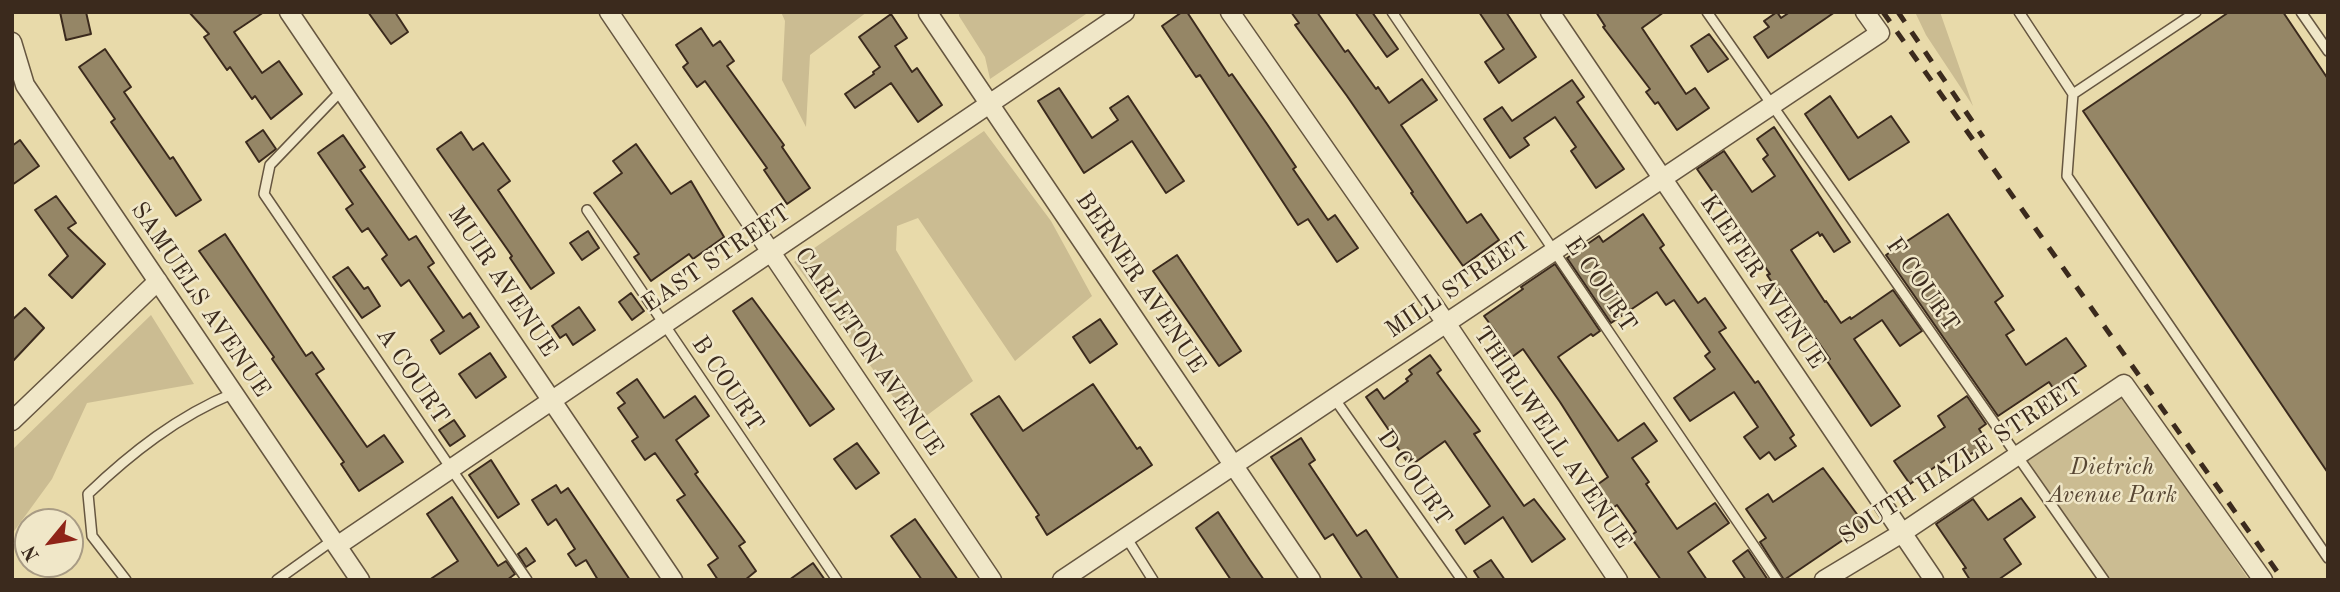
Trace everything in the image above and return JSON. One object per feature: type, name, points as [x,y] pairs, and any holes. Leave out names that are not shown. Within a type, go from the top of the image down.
[{"type":"street","name":"MUIR AVENUE","points":[[289,12],[673,580]]},
{"type":"street","name":"CARLETON AVENUE","points":[[609,12],[992,580]]},
{"type":"street","name":"EAST STREET","points":[[335,543],[452,468],[1125,12]]},
{"type":"street","name":"THIRLWELL AVENUE","points":[[1230,12],[1446,323],[1618,580]]},
{"type":"street","name":"KIEFER AVENUE","points":[[1550,12],[1934,580]]},
{"type":"street","name":"MILL STREET","points":[[1062,580],[1880,33],[1865,12]]},
{"type":"street","name":"BERNER AVENUE","points":[[928,13],[1311,580]]},
{"type":"street","name":"SAMUELS AVENUE","points":[[12,42],[18,91],[158,281],[360,580]]},
{"type":"street","points":[[12,421],[158,281]]},
{"type":"street","name":"SOUTH HAZLE STREET","points":[[1824,580],[1902,533],[2124,384],[2263,580]]},
{"type":"lane","name":"E COURT","points":[[1392,12],[1777,580]]},
{"type":"lane","name":"F COURT","points":[[1707,12],[2104,580]]},
{"type":"lane","points":[[2019,12],[2073,94],[2067,176],[2328,558]]},
{"type":"lane","points":[[2073,94],[2196,12]]},
{"type":"lane","points":[[2301,12],[2328,51]]},
{"type":"lane","name":"A COURT","points":[[342,90],[271,165],[264,194],[527,580]]},
{"type":"lane","name":"B COURT","points":[[587,210],[836,580]]},
{"type":"lane","points":[[126,580],[92,536],[88,494],[126,458],[203,406],[234,393]]},
{"type":"lane","name":"D COURT","points":[[1334,398],[1462,580]]},
{"type":"lane","points":[[1126,537],[1153,580]]},
{"type":"lane","points":[[277,580],[335,543]]},
{"type":"green space","points":[[781,12],[867,12],[810,55],[806,127],[782,80],[785,21]]},
{"type":"green space","points":[[959,12],[1089,12],[990,79],[985,57]]},
{"type":"green space","points":[[1915,12],[1940,12],[1973,106],[1926,35]]},
{"type":"green space","points":[[984,131],[1051,221],[1092,296],[1015,361],[918,218],[897,226],[896,250],[973,381],[914,425],[794,262]]},
{"type":"green space","points":[[151,315],[194,384],[87,403],[52,479],[31,508],[14,508],[12,534],[12,450]]},
{"type":"green space","name":"Dietrich Avenue Park","points":[[2121,392],[2249,580],[2110,580],[2026,458]]},
{"type":"building","points":[[60,12],[86,12],[91,34],[66,40]]},
{"type":"building","points":[[189,12],[264,12],[234,32],[262,73],[279,61],[302,94],[271,119],[255,96],[252,99],[230,67],[227,70],[204,37],[209,34]]},
{"type":"building","points":[[368,12],[395,12],[408,32],[391,44]]},
{"type":"building","points":[[1182,12],[1187,12],[1229,76],[1232,74],[1296,167],[1293,169],[1328,220],[1335,215],[1358,248],[1337,262],[1308,219],[1298,225],[1200,75],[1196,77],[1162,26]]},
{"type":"building","points":[[1291,12],[1317,12],[1345,52],[1348,50],[1389,103],[1422,79],[1437,100],[1401,125],[1467,223],[1481,214],[1499,240],[1463,266],[1295,25],[1299,23]]},
{"type":"building","points":[[1355,12],[1372,12],[1398,49],[1387,57]]},
{"type":"building","points":[[1479,12],[1506,12],[1536,57],[1499,83],[1485,62],[1504,49]]},
{"type":"building","points":[[1596,12],[1664,12],[1642,28],[1686,94],[1695,88],[1709,108],[1677,130],[1658,102],[1655,104],[1646,92],[1650,89],[1603,27],[1605,26]]},
{"type":"building","points":[[1777,12],[1781,18],[1790,12],[1835,12],[1768,58],[1754,37],[1769,27],[1764,21]]},
{"type":"building","points":[[2229,12],[2283,12],[2328,79],[2328,473],[2083,111]]},
{"type":"building","points":[[891,14],[907,38],[895,46],[912,72],[917,68],[942,105],[918,122],[891,83],[855,108],[845,94],[880,67],[859,37]]},
{"type":"building","points":[[701,28],[713,46],[720,41],[734,61],[727,66],[784,145],[782,147],[810,188],[787,204],[764,170],[767,168],[705,81],[697,87],[683,67],[688,63],[676,45]]},
{"type":"building","points":[[1709,34],[1728,59],[1708,72],[1691,46]]},
{"type":"building","points":[[105,49],[131,87],[124,92],[170,159],[173,157],[201,200],[176,216],[111,122],[115,119],[79,67]]},
{"type":"building","points":[[1572,80],[1584,97],[1577,102],[1624,169],[1596,188],[1571,151],[1576,147],[1555,117],[1524,138],[1529,145],[1510,158],[1484,119],[1502,107],[1512,121]]},
{"type":"building","points":[[1059,88],[1092,138],[1118,120],[1110,108],[1128,96],[1184,181],[1166,193],[1132,141],[1084,173],[1038,101]]},
{"type":"building","points":[[1830,96],[1858,138],[1891,116],[1909,142],[1849,180],[1805,114]]},
{"type":"building","points":[[1774,127],[1850,242],[1834,252],[1818,232],[1791,250],[1825,302],[1841,323],[1893,290],[1922,331],[1900,346],[1882,320],[1854,339],[1900,406],[1871,426],[1827,361],[1830,359],[1814,336],[1810,339],[1797,321],[1801,318],[1785,293],[1781,296],[1767,275],[1770,274],[1697,169],[1724,151],[1752,192],[1775,176],[1763,159],[1768,155],[1757,139]]},
{"type":"building","points":[[263,130],[276,149],[259,162],[246,142]]},
{"type":"building","points":[[461,132],[473,150],[483,143],[510,181],[498,190],[554,273],[531,289],[510,258],[512,256],[437,149]]},
{"type":"building","points":[[343,135],[365,167],[360,170],[409,240],[416,236],[434,263],[428,267],[463,318],[470,313],[479,327],[440,354],[431,340],[444,331],[409,280],[401,286],[382,259],[387,255],[368,228],[362,232],[346,209],[353,204],[318,153]]},
{"type":"building","points":[[20,140],[39,166],[12,185],[12,146]]},
{"type":"building","points":[[636,144],[671,194],[691,181],[724,237],[693,259],[689,254],[651,281],[634,257],[639,254],[594,193],[622,173],[613,161]]},
{"type":"building","points":[[56,196],[76,223],[68,228],[105,264],[72,298],[49,275],[68,256],[35,210]]},
{"type":"building","points":[[1643,214],[1664,245],[1660,248],[1698,303],[1705,298],[1726,328],[1719,332],[1755,383],[1758,381],[1794,435],[1790,438],[1796,446],[1775,460],[1769,452],[1760,459],[1744,437],[1758,427],[1734,392],[1690,421],[1674,398],[1715,369],[1705,356],[1710,352],[1674,300],[1666,305],[1657,292],[1611,323],[1567,258],[1599,236],[1603,242]]},
{"type":"building","points":[[1948,214],[2003,296],[1995,302],[2014,330],[2006,335],[2026,365],[2066,338],[2086,366],[2053,388],[2049,382],[1998,416],[1886,255]]},
{"type":"building","points":[[588,231],[599,248],[582,260],[570,243]]},
{"type":"building","points":[[225,234],[306,356],[312,352],[324,369],[316,374],[367,447],[384,435],[403,462],[359,491],[341,464],[344,462],[272,359],[274,357],[199,251]]},
{"type":"building","points":[[1177,255],[1241,351],[1219,366],[1153,271]]},
{"type":"building","points":[[1555,264],[1600,331],[1593,336],[1591,334],[1558,357],[1618,441],[1644,423],[1657,441],[1632,458],[1677,529],[1715,503],[1729,523],[1688,552],[1707,580],[1661,580],[1630,536],[1636,532],[1617,505],[1610,510],[1594,487],[1608,477],[1560,402],[1523,349],[1508,360],[1491,335],[1496,332],[1484,316]]},
{"type":"building","points":[[348,267],[364,289],[368,287],[380,306],[362,318],[333,277]]},
{"type":"building","points":[[631,293],[644,311],[632,320],[619,302]]},
{"type":"building","points":[[752,298],[834,409],[810,426],[733,311]]},
{"type":"building","points":[[579,307],[595,330],[573,345],[566,334],[560,338],[552,326]]},
{"type":"building","points":[[25,308],[44,328],[12,362],[12,320]]},
{"type":"building","points":[[1100,319],[1117,344],[1090,363],[1073,337]]},
{"type":"building","points":[[490,353],[506,377],[476,398],[459,374]]},
{"type":"building","points":[[1430,355],[1441,370],[1437,373],[1480,431],[1474,434],[1524,506],[1534,499],[1565,539],[1532,562],[1503,517],[1465,544],[1456,530],[1490,506],[1445,441],[1410,466],[1366,397],[1377,389],[1384,399],[1408,381],[1406,379],[1412,374],[1409,370]]},
{"type":"building","points":[[637,379],[664,418],[695,396],[709,416],[676,440],[698,472],[695,474],[745,542],[739,546],[756,571],[745,580],[718,580],[708,565],[718,558],[677,500],[685,495],[655,453],[645,460],[632,441],[638,437],[618,408],[625,403],[617,393]]},
{"type":"building","points":[[1093,384],[1137,449],[1140,447],[1152,465],[1047,535],[1036,517],[1039,515],[971,414],[999,396],[1023,431]]},
{"type":"building","points":[[1967,396],[1986,424],[1979,429],[1988,443],[1966,457],[1961,449],[1910,484],[1894,461],[1945,427],[1938,416]]},
{"type":"building","points":[[454,420],[465,436],[450,446],[439,430]]},
{"type":"building","points":[[1301,438],[1315,460],[1309,464],[1357,536],[1366,530],[1399,580],[1363,580],[1333,534],[1325,539],[1271,457]]},
{"type":"building","points":[[857,443],[879,473],[856,489],[834,459]]},
{"type":"building","points":[[491,460],[519,504],[498,518],[469,475]]},
{"type":"building","points":[[1823,468],[1865,525],[1784,580],[1760,542],[1766,538],[1746,509],[1768,494],[1773,502]]},
{"type":"building","points":[[556,485],[561,493],[568,488],[630,580],[598,580],[586,560],[576,566],[568,554],[575,549],[556,519],[548,525],[532,500]]},
{"type":"building","points":[[452,497],[498,566],[506,561],[515,574],[507,580],[429,580],[458,561],[427,514]]},
{"type":"building","points":[[2021,498],[2035,517],[2004,539],[2021,564],[1998,580],[1970,580],[1963,569],[1966,568],[1936,524],[1973,499],[1988,520]]},
{"type":"building","points":[[1218,512],[1264,580],[1231,580],[1196,528]]},
{"type":"building","points":[[915,519],[958,580],[922,580],[891,536]]},
{"type":"building","points":[[526,548],[535,561],[526,567],[518,554]]},
{"type":"building","points":[[1748,550],[1768,580],[1746,580],[1733,561]]},
{"type":"building","points":[[1491,560],[1505,580],[1480,580],[1474,571]]},
{"type":"building","points":[[813,563],[825,580],[789,580]]},
{"type":"railway","points":[[1883,12],[2283,580]]},
{"type":"railway","points":[[1898,12],[1983,137]]}]
